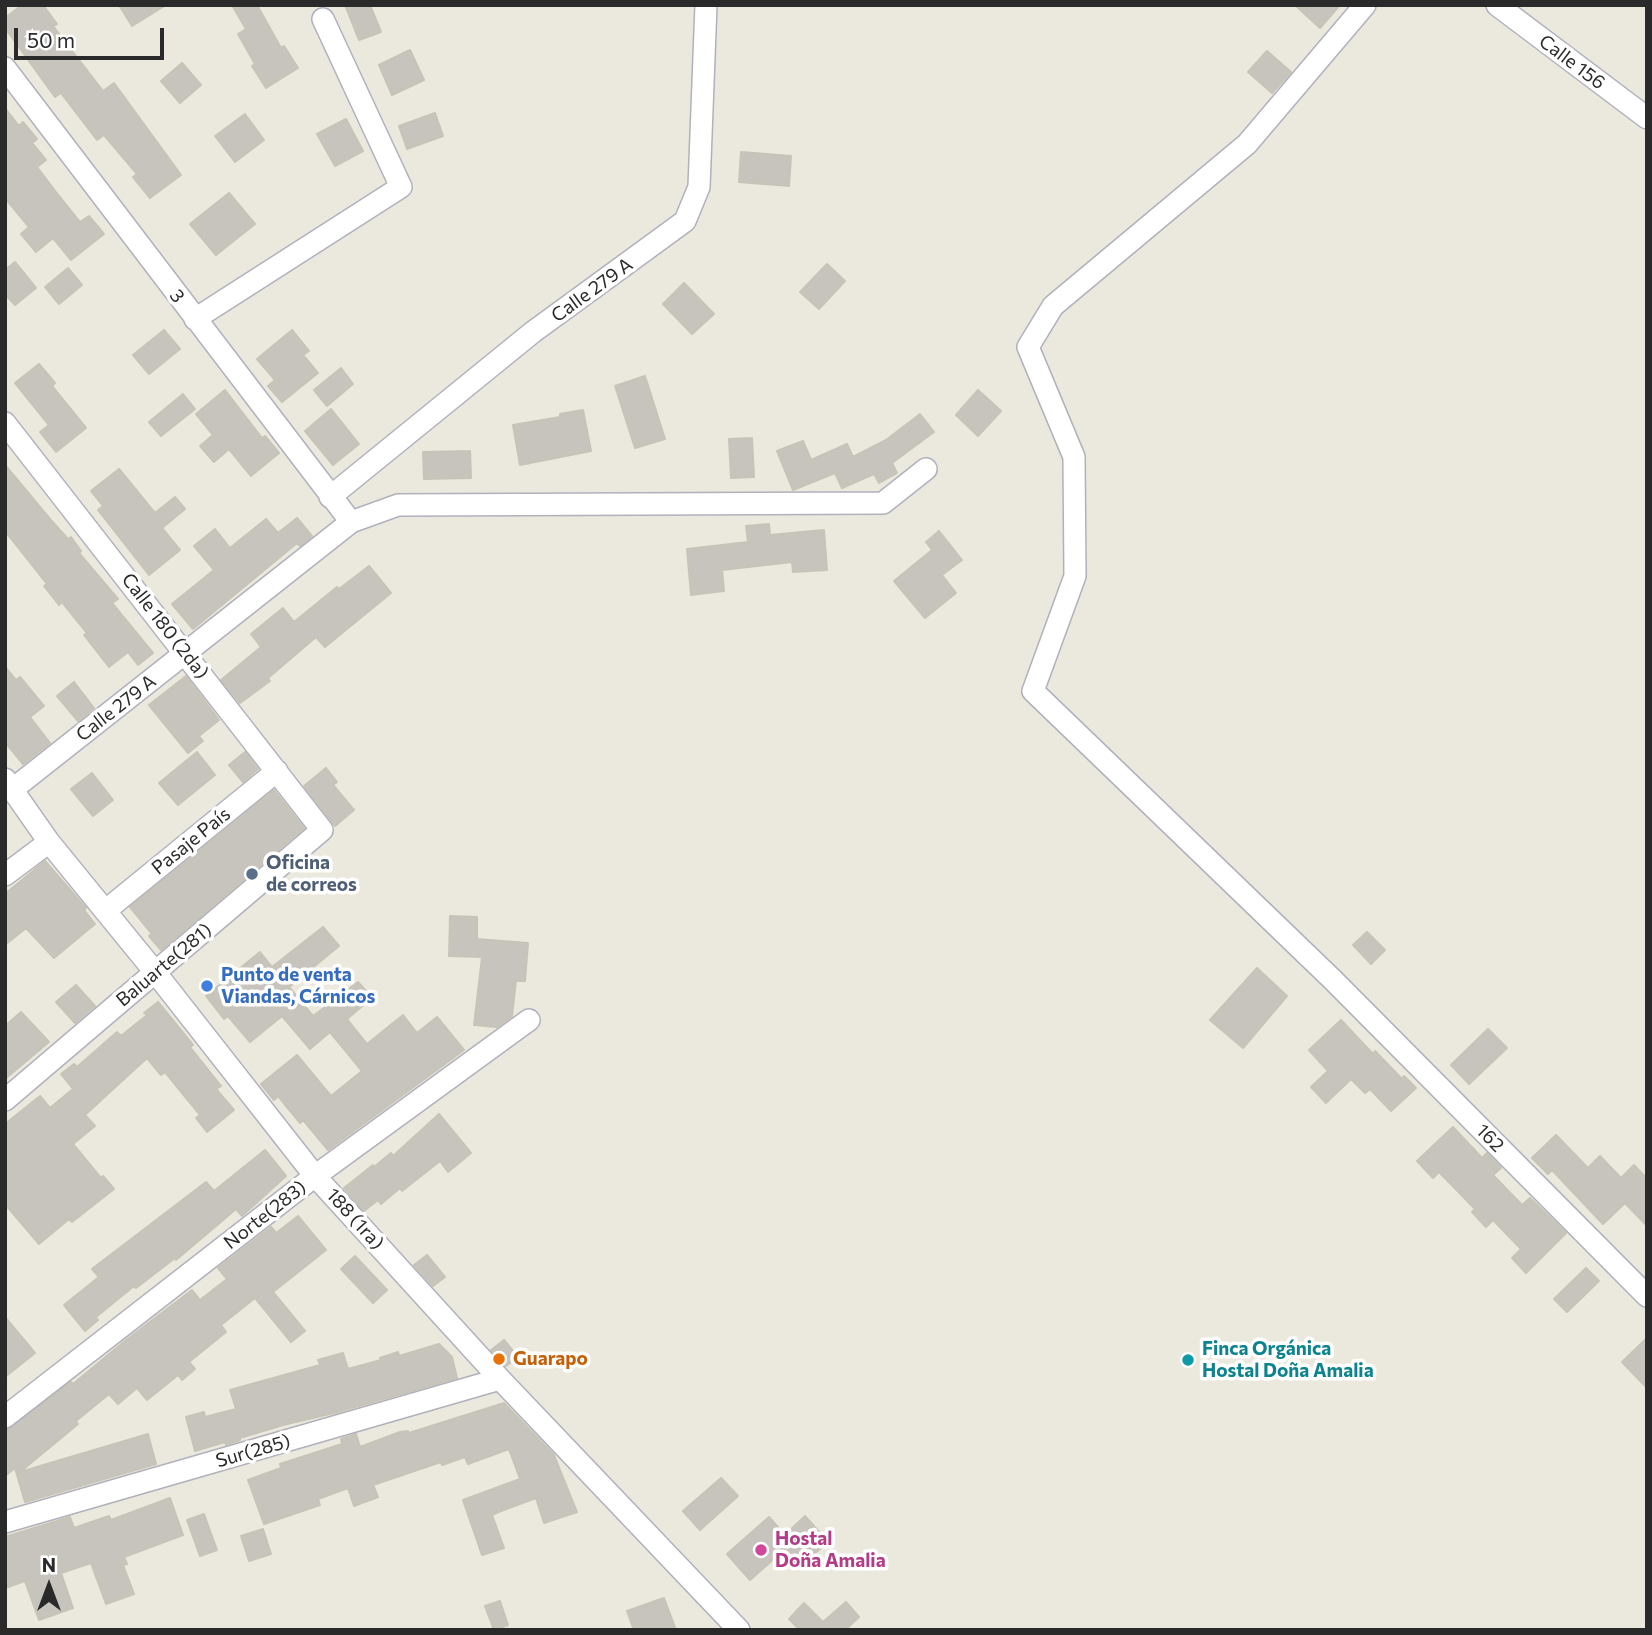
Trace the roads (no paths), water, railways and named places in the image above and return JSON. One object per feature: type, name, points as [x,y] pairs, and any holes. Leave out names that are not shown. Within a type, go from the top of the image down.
[{"type":"street","name":"Calle 279 A","points":[[330,497],[533,332],[685,220],[699,187],[706,5]]},
{"type":"street","name":"162","points":[[1365,5],[1247,144],[1053,306],[1028,347],[1074,457],[1075,576],[1033,691],[1333,980],[1647,1296]]},
{"type":"street","name":"Calle 156","points":[[1497,5],[1647,118]]},
{"type":"street","points":[[195,319],[401,187],[323,19]]},
{"type":"street","name":"3","points":[[5,68],[351,522]]},
{"type":"street","name":"Calle 180 (2da)","points":[[5,423],[187,653],[322,830]]},
{"type":"street","name":"Calle 279 A","points":[[9,784],[187,653],[351,522],[398,505],[883,503],[926,469]]},
{"type":"street","name":"Pasaje País","points":[[105,911],[277,771]]},
{"type":"street","name":"188 (1ra)","points":[[9,784],[49,842],[315,1176],[500,1380],[740,1630]]},
{"type":"street","name":"Baluarte(281)","points":[[5,1100],[322,830]]},
{"type":"street","points":[[5,875],[49,842]]},
{"type":"street","name":"Norte(283)","points":[[5,1417],[315,1176],[529,1020]]},
{"type":"street","name":"Sur(285)","points":[[5,1522],[500,1380]]},
{"type":"place","name":"Oficina de correos","points":[[252,874]]},
{"type":"place","name":"Punto de venta Viandas, Cárnicos","points":[[207,986]]},
{"type":"place","name":"Guarapo","points":[[499,1359]]},
{"type":"place","name":"Finca Orgánica Hostal Doña Amalia","points":[[1188,1360]]},
{"type":"place","name":"Hostal Doña Amalia","points":[[761,1550]]}]
